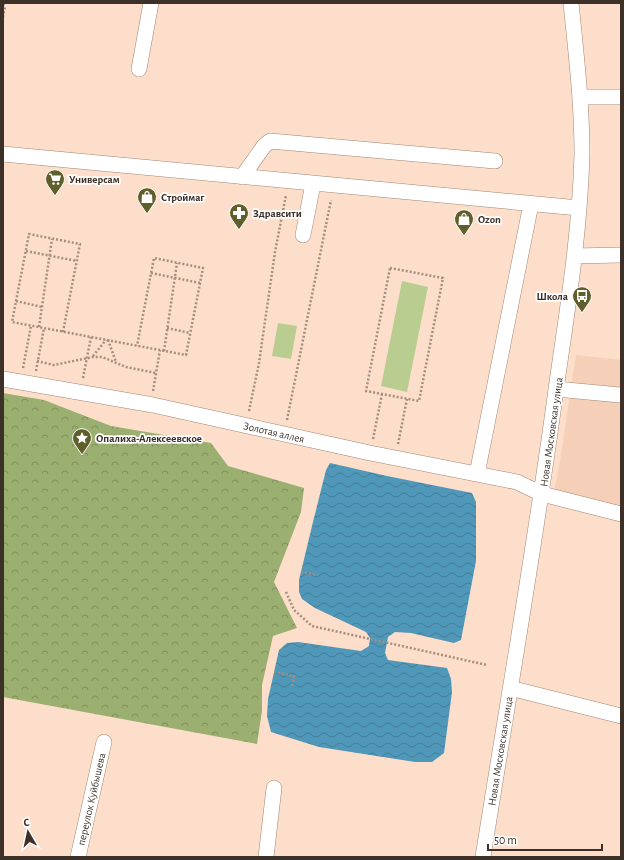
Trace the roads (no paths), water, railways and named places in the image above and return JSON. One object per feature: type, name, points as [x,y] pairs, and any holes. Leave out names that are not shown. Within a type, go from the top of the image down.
[{"type":"street","points":[[139,69],[151,3]]},
{"type":"street","name":"Новая Московская улица","points":[[483,857],[542,494],[579,208],[582,155],[581,97],[571,3]]},
{"type":"street","points":[[581,97],[621,97]]},
{"type":"street","points":[[242,177],[264,146],[270,141],[495,161]]},
{"type":"street","points":[[3,154],[579,208]]},
{"type":"street","points":[[303,235],[313,184]]},
{"type":"street","points":[[478,474],[531,204]]},
{"type":"street","points":[[574,256],[621,255]]},
{"type":"street","name":"Золотая аллея","points":[[3,379],[150,404],[370,453],[517,482],[542,494],[621,514]]},
{"type":"street","points":[[556,389],[620,395]]},
{"type":"street","points":[[510,688],[621,716]]},
{"type":"street","name":"переулок Куйбышева","points":[[78,857],[104,742]]},
{"type":"street","points":[[266,857],[274,788]]},
{"type":"water","points":[[330,463],[472,493],[476,502],[476,561],[461,640],[454,643],[411,633],[395,632],[388,637],[385,653],[388,660],[447,668],[451,679],[452,692],[444,753],[432,762],[415,762],[319,747],[271,732],[267,716],[268,699],[279,650],[287,643],[298,642],[361,651],[369,646],[370,638],[366,632],[315,608],[302,599],[299,592],[299,580],[326,470]]},
{"type":"place","name":"Универсам","points":[[55,196]]},
{"type":"place","name":"Строймаг","points":[[147,214]]},
{"type":"place","name":"Здравсити","points":[[239,230]]},
{"type":"place","name":"Ozon","points":[[464,236]]},
{"type":"place","name":"Школа","points":[[582,313]]},
{"type":"place","name":"Опалиха-Алексеевское","points":[[82,455]]}]
